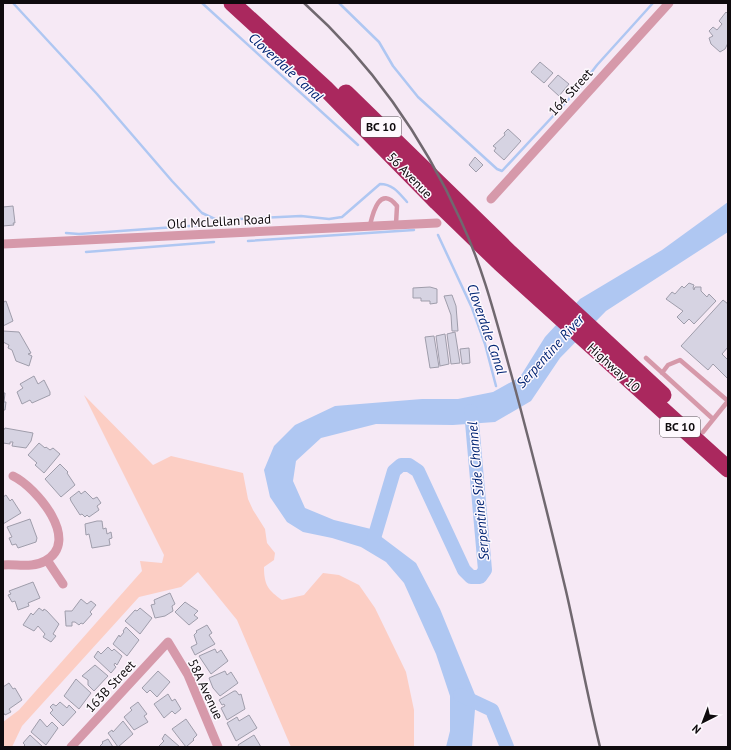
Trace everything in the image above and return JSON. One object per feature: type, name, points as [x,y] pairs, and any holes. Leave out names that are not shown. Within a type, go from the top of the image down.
[{"type":"highway","name":"56 Avenue","points":[[232,3],[325,88],[437,202],[505,258]]},
{"type":"highway","name":"56 Avenue","points":[[249,3],[332,79],[505,258]]},
{"type":"highway","name":"Highway 10","points":[[505,258],[637,380],[728,469]]},
{"type":"highway","name":"Highway 10","points":[[637,380],[708,426],[728,454]]},
{"type":"street","name":"164 Street","points":[[491,199],[669,3]]},
{"type":"street","name":"Old McLellan Road","points":[[3,244],[437,222]]},
{"type":"street","points":[[3,565],[33,565],[47,560],[53,554],[58,540],[58,527],[55,520],[31,489],[13,476]]},
{"type":"street","points":[[47,560],[63,584]]},
{"type":"street","name":"163B Street","points":[[71,747],[168,642]]},
{"type":"street","name":"58A Avenue","points":[[168,642],[188,675],[218,747]]},
{"type":"lane","points":[[370,225],[374,206],[380,200],[384,199],[394,202],[397,206],[396,224]]},
{"type":"lane","points":[[646,358],[662,373],[708,426],[728,401],[680,360],[668,365],[662,373]]},
{"type":"shaded area","points":[[84,395],[153,465],[171,456],[243,473],[248,499],[265,529],[267,543],[275,553],[274,560],[264,567],[266,583],[270,590],[282,600],[304,595],[323,573],[339,575],[359,585],[375,608],[406,672],[414,710],[414,747],[291,747],[237,620],[198,572],[181,587],[139,597],[22,726],[12,747],[3,747],[3,722],[19,710],[142,571],[140,561],[162,563],[164,555]]},
{"type":"water","name":"Serpentine River","points":[[728,202],[728,232],[606,311],[560,358],[531,401],[495,422],[453,425],[376,424],[321,438],[296,461],[293,481],[305,508],[334,520],[371,529],[416,563],[440,609],[476,697],[472,747],[446,747],[450,731],[450,696],[436,654],[404,583],[386,562],[361,547],[332,538],[303,532],[287,522],[270,497],[264,470],[274,446],[295,425],[335,406],[422,399],[458,399],[493,392],[520,377],[545,337],[580,299],[662,250]]},
{"type":"building","points":[[726,12],[728,14],[728,43],[725,49],[720,52],[711,44],[709,38],[713,36],[709,31],[713,27],[717,30],[722,24],[719,21]]},
{"type":"building","points":[[540,62],[553,73],[544,83],[531,72]]},
{"type":"building","points":[[558,75],[569,84],[559,96],[548,86]]},
{"type":"building","points":[[508,129],[521,141],[504,160],[494,151],[496,148],[493,146],[505,135],[504,133]]},
{"type":"building","points":[[475,157],[483,165],[476,172],[469,165]]},
{"type":"building","points":[[13,206],[14,225],[3,226],[3,207]]},
{"type":"building","points":[[689,283],[694,285],[694,290],[695,287],[701,287],[701,291],[707,297],[709,294],[716,301],[694,324],[689,319],[684,324],[677,317],[683,311],[666,299],[672,292],[675,294],[682,286],[684,288]]},
{"type":"building","points":[[430,287],[437,289],[437,303],[430,304],[430,301],[421,301],[421,298],[413,298],[413,288]]},
{"type":"building","points":[[452,295],[456,306],[458,331],[452,331],[451,315],[444,296]]},
{"type":"building","points":[[3,298],[4,302],[6,301],[13,321],[3,326]]},
{"type":"building","points":[[723,300],[728,304],[728,347],[722,354],[728,360],[728,379],[713,364],[708,370],[681,346]]},
{"type":"building","points":[[3,331],[19,332],[31,353],[28,354],[32,356],[29,366],[16,361],[12,350],[8,348],[9,345],[3,342]]},
{"type":"building","points":[[455,332],[460,363],[451,364],[447,334]]},
{"type":"building","points":[[445,334],[449,364],[440,366],[436,336]]},
{"type":"building","points":[[434,336],[439,367],[430,368],[425,337]]},
{"type":"building","points":[[469,348],[470,363],[462,364],[460,349]]},
{"type":"building","points":[[34,376],[38,384],[44,380],[50,395],[32,403],[30,400],[22,404],[17,392],[23,388],[20,384]]},
{"type":"building","points":[[3,393],[5,393],[5,410],[3,410]]},
{"type":"building","points":[[5,428],[33,433],[31,441],[26,448],[12,446],[13,442],[10,442],[10,444],[3,443],[3,431]]},
{"type":"building","points":[[39,443],[50,450],[53,448],[60,454],[44,473],[35,465],[37,463],[28,455]]},
{"type":"building","points":[[60,464],[68,472],[67,473],[75,485],[61,497],[45,479]]},
{"type":"building","points":[[79,491],[81,494],[85,491],[93,499],[97,497],[101,503],[97,506],[99,510],[89,517],[87,515],[85,517],[82,514],[80,515],[71,501],[70,498]]},
{"type":"building","points":[[6,495],[10,501],[12,499],[21,513],[3,524],[3,497]]},
{"type":"building","points":[[30,519],[37,538],[36,542],[18,548],[16,544],[12,545],[9,538],[12,537],[7,527]]},
{"type":"building","points":[[102,521],[103,529],[106,528],[107,534],[111,532],[112,538],[109,539],[110,545],[92,548],[89,534],[86,535],[85,524]]},
{"type":"building","points":[[33,582],[40,598],[28,603],[29,606],[18,610],[15,601],[12,602],[8,595],[11,594],[9,591]]},
{"type":"building","points":[[170,593],[175,604],[172,606],[173,611],[165,616],[155,618],[151,605],[155,604],[154,600]]},
{"type":"building","points":[[81,599],[87,604],[91,601],[96,605],[90,612],[92,614],[83,624],[81,623],[79,625],[72,622],[72,626],[66,626],[65,611],[72,611]]},
{"type":"building","points":[[185,602],[198,611],[194,615],[198,618],[189,625],[175,612]]},
{"type":"building","points":[[39,608],[43,611],[44,609],[47,611],[59,624],[53,634],[56,636],[51,642],[43,637],[45,634],[38,626],[34,631],[23,625],[31,613],[33,615]]},
{"type":"building","points":[[140,608],[152,618],[140,634],[125,621],[135,610],[137,611]]},
{"type":"building","points":[[207,625],[212,633],[209,635],[215,644],[195,655],[191,647],[197,644],[194,635],[197,632],[196,631]]},
{"type":"building","points":[[126,627],[139,640],[127,656],[113,644],[119,635],[120,637],[124,632],[123,631]]},
{"type":"building","points":[[108,647],[112,651],[114,649],[122,656],[117,665],[115,663],[114,665],[116,667],[111,673],[94,657],[98,651],[101,654]]},
{"type":"building","points":[[215,649],[217,653],[221,650],[228,661],[211,674],[199,656]]},
{"type":"building","points":[[95,665],[108,676],[94,691],[88,685],[88,680],[82,676]]},
{"type":"building","points":[[158,671],[170,682],[157,697],[150,690],[147,693],[142,688]]},
{"type":"building","points":[[225,671],[227,675],[231,672],[238,683],[220,696],[213,688],[209,678]]},
{"type":"building","points":[[76,679],[91,693],[79,709],[64,696]]},
{"type":"building","points":[[9,683],[13,689],[15,688],[22,700],[9,709],[11,712],[5,715],[3,712],[3,687]]},
{"type":"building","points":[[236,691],[239,695],[241,694],[245,709],[227,720],[221,708],[225,706],[224,704],[222,705],[219,700]]},
{"type":"building","points":[[168,694],[172,701],[175,699],[181,709],[175,714],[172,711],[164,718],[154,704]]},
{"type":"building","points":[[60,702],[67,708],[69,705],[76,712],[63,726],[50,713],[53,710],[50,707],[53,704],[56,706]]},
{"type":"building","points":[[138,702],[147,714],[144,716],[148,722],[134,730],[124,717],[132,710],[130,708]]},
{"type":"building","points":[[249,715],[257,728],[236,741],[227,723],[237,717],[239,721]]},
{"type":"building","points":[[40,719],[47,727],[52,722],[58,728],[46,745],[31,732]]},
{"type":"building","points":[[186,719],[197,735],[186,747],[172,729]]},
{"type":"building","points":[[123,721],[133,734],[118,747],[108,733],[112,730],[113,732]]},
{"type":"building","points":[[165,734],[180,747],[158,747],[164,741],[162,739]]},
{"type":"building","points":[[30,735],[43,747],[23,747],[25,745],[23,743]]},
{"type":"building","points":[[254,735],[261,747],[239,747],[238,745]]},
{"type":"building","points":[[108,739],[113,747],[99,747],[103,743],[102,742]]},
{"type":"waterway","points":[[13,3],[97,94],[172,181],[202,213],[217,220],[301,216],[329,219],[342,217],[380,184],[385,184],[392,187],[407,202]]},
{"type":"waterway","name":"Cloverdale Canal","points":[[202,3],[358,145]]},
{"type":"waterway","points":[[339,3],[379,42],[393,66],[418,97],[497,169],[502,171],[580,87],[597,65],[653,3]]},
{"type":"waterway","points":[[66,233],[79,234],[203,225]]},
{"type":"waterway","points":[[248,241],[414,230]]},
{"type":"waterway","name":"Cloverdale Canal","points":[[438,235],[472,308],[485,344],[496,386]]},
{"type":"waterway","points":[[86,252],[214,242]]},
{"type":"waterway","name":"Serpentine Side Channel","points":[[372,545],[394,471],[401,465],[409,465],[418,471],[464,570],[471,577],[480,577],[485,570],[471,411]]},
{"type":"waterway","name":"Serpentine Side Channel","points":[[460,695],[492,710],[507,747]]},
{"type":"railway","points":[[304,3],[352,51],[394,104],[413,132],[446,191],[461,221],[477,259],[495,317],[533,456],[566,591],[600,747]]}]
